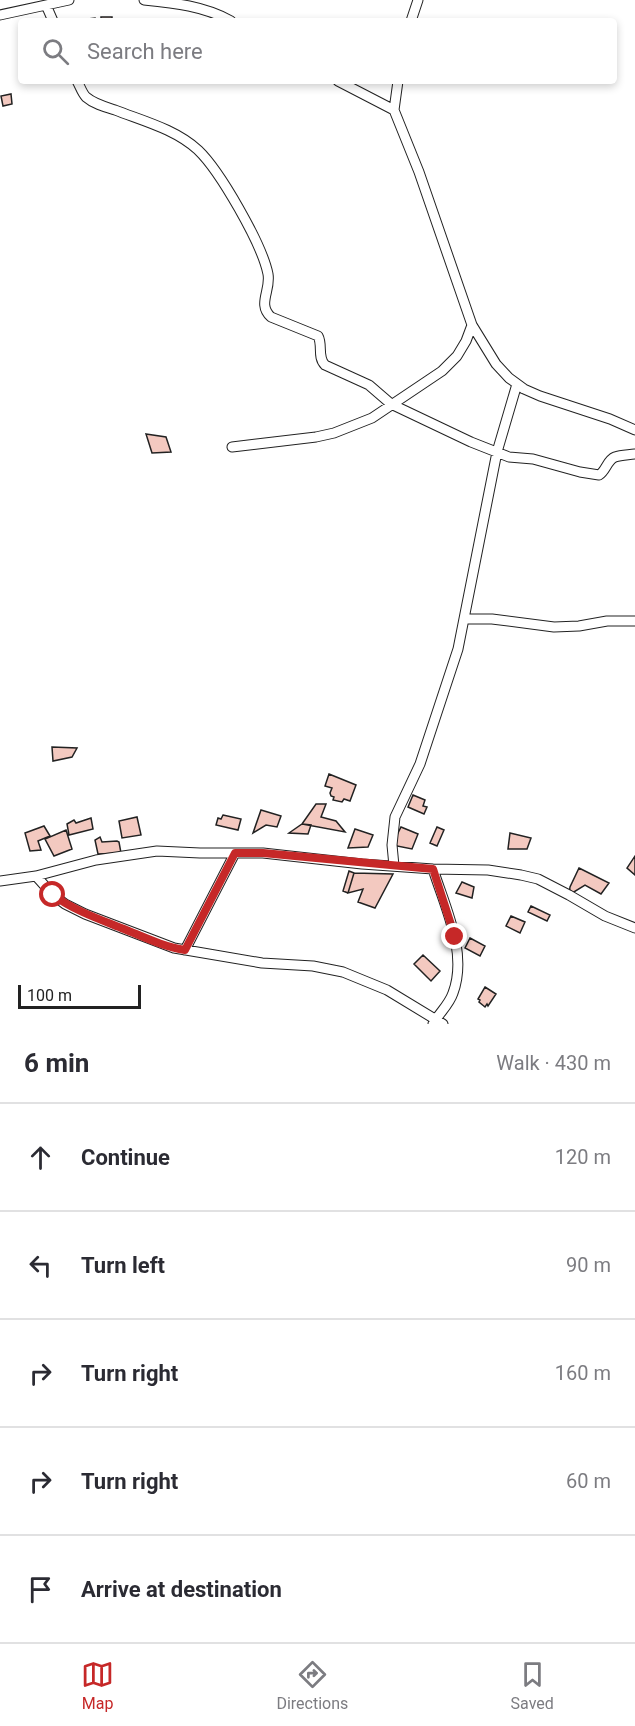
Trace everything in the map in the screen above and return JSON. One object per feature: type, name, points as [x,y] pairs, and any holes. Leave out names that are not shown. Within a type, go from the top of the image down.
[{"type":"street","points":[[0,15],[69,0]]},
{"type":"street","points":[[144,0],[186,4],[225,18]]},
{"type":"street","points":[[412,18],[418,0]]},
{"type":"street","points":[[46,5],[52,18]]},
{"type":"street","points":[[78,84],[84,95],[93,102],[151,123],[175,134],[198,150],[223,183],[263,257],[268,276],[263,305],[266,313],[318,336],[322,362],[369,384],[391,404],[471,442],[509,457],[533,459],[599,475],[614,457],[635,454]]},
{"type":"street","points":[[344,84],[394,110]]},
{"type":"street","points":[[398,84],[394,110],[419,172],[472,325],[496,364],[524,389],[635,430]]},
{"type":"street","points":[[232,447],[316,437],[334,433],[372,417],[442,371],[457,356],[472,325]]},
{"type":"street","points":[[394,866],[392,846],[395,817],[420,764],[458,649],[497,452],[517,384]]},
{"type":"street","points":[[464,619],[492,619],[554,627],[579,626],[607,621],[635,621]]},
{"type":"street","points":[[0,881],[36,876],[96,860],[157,851],[200,854],[263,853],[433,869],[488,870],[521,875],[538,879],[605,916],[635,928]]},
{"type":"street","points":[[185,950],[235,853]]},
{"type":"street","points":[[36,876],[53,895],[65,904],[161,944],[262,963],[313,966],[343,972],[387,990],[437,1023],[453,993],[458,963],[455,937],[433,869]]},
{"type":"building","points":[[11,94],[12,104],[3,106],[1,96]]},
{"type":"building","points":[[146,434],[166,437],[171,452],[152,453]]},
{"type":"building","points":[[52,747],[77,748],[72,757],[53,761]]},
{"type":"building","points":[[329,774],[356,785],[350,801],[333,800],[334,797],[330,793],[332,788],[325,786]]},
{"type":"building","points":[[413,795],[425,800],[423,806],[427,807],[424,814],[408,807]]},
{"type":"building","points":[[316,804],[326,804],[321,817],[336,821],[345,832],[302,824]]},
{"type":"building","points":[[261,810],[281,816],[277,827],[266,825],[253,833]]},
{"type":"building","points":[[223,815],[241,819],[238,830],[216,825],[218,818],[221,819]]},
{"type":"building","points":[[137,817],[141,835],[122,838],[119,821]]},
{"type":"building","points":[[91,818],[93,829],[69,835],[67,824],[74,820],[76,823]]},
{"type":"building","points":[[302,824],[311,825],[308,834],[289,833]]},
{"type":"building","points":[[44,826],[50,836],[38,841],[41,850],[30,851],[25,833]]},
{"type":"building","points":[[401,827],[418,834],[412,849],[392,845]]},
{"type":"building","points":[[437,827],[444,830],[437,846],[430,843]]},
{"type":"building","points":[[355,829],[373,835],[368,847],[348,848]]},
{"type":"building","points":[[66,830],[72,849],[54,856],[45,839]]},
{"type":"building","points":[[510,833],[531,838],[527,849],[508,849]]},
{"type":"building","points":[[100,837],[102,842],[119,842],[121,853],[98,854],[95,840]]},
{"type":"building","points":[[635,856],[635,875],[627,868]]},
{"type":"building","points":[[579,868],[609,883],[601,894],[585,885],[569,895],[570,887]]},
{"type":"building","points":[[349,871],[354,873],[348,893],[343,891]]},
{"type":"building","points":[[354,873],[393,874],[375,908],[358,902],[363,889],[348,893]]},
{"type":"building","points":[[462,882],[474,887],[472,898],[456,893]]},
{"type":"building","points":[[531,906],[550,915],[547,921],[528,912]]},
{"type":"building","points":[[511,916],[525,922],[520,933],[506,926]]},
{"type":"building","points":[[470,938],[485,946],[480,956],[465,948]]},
{"type":"building","points":[[423,955],[440,971],[431,981],[414,964]]},
{"type":"building","points":[[485,987],[496,994],[485,1007],[478,999]]},
{"type":"route","points":[[53,895],[85,914],[161,944],[185,950],[235,853],[263,853],[433,869],[455,937]]}]
